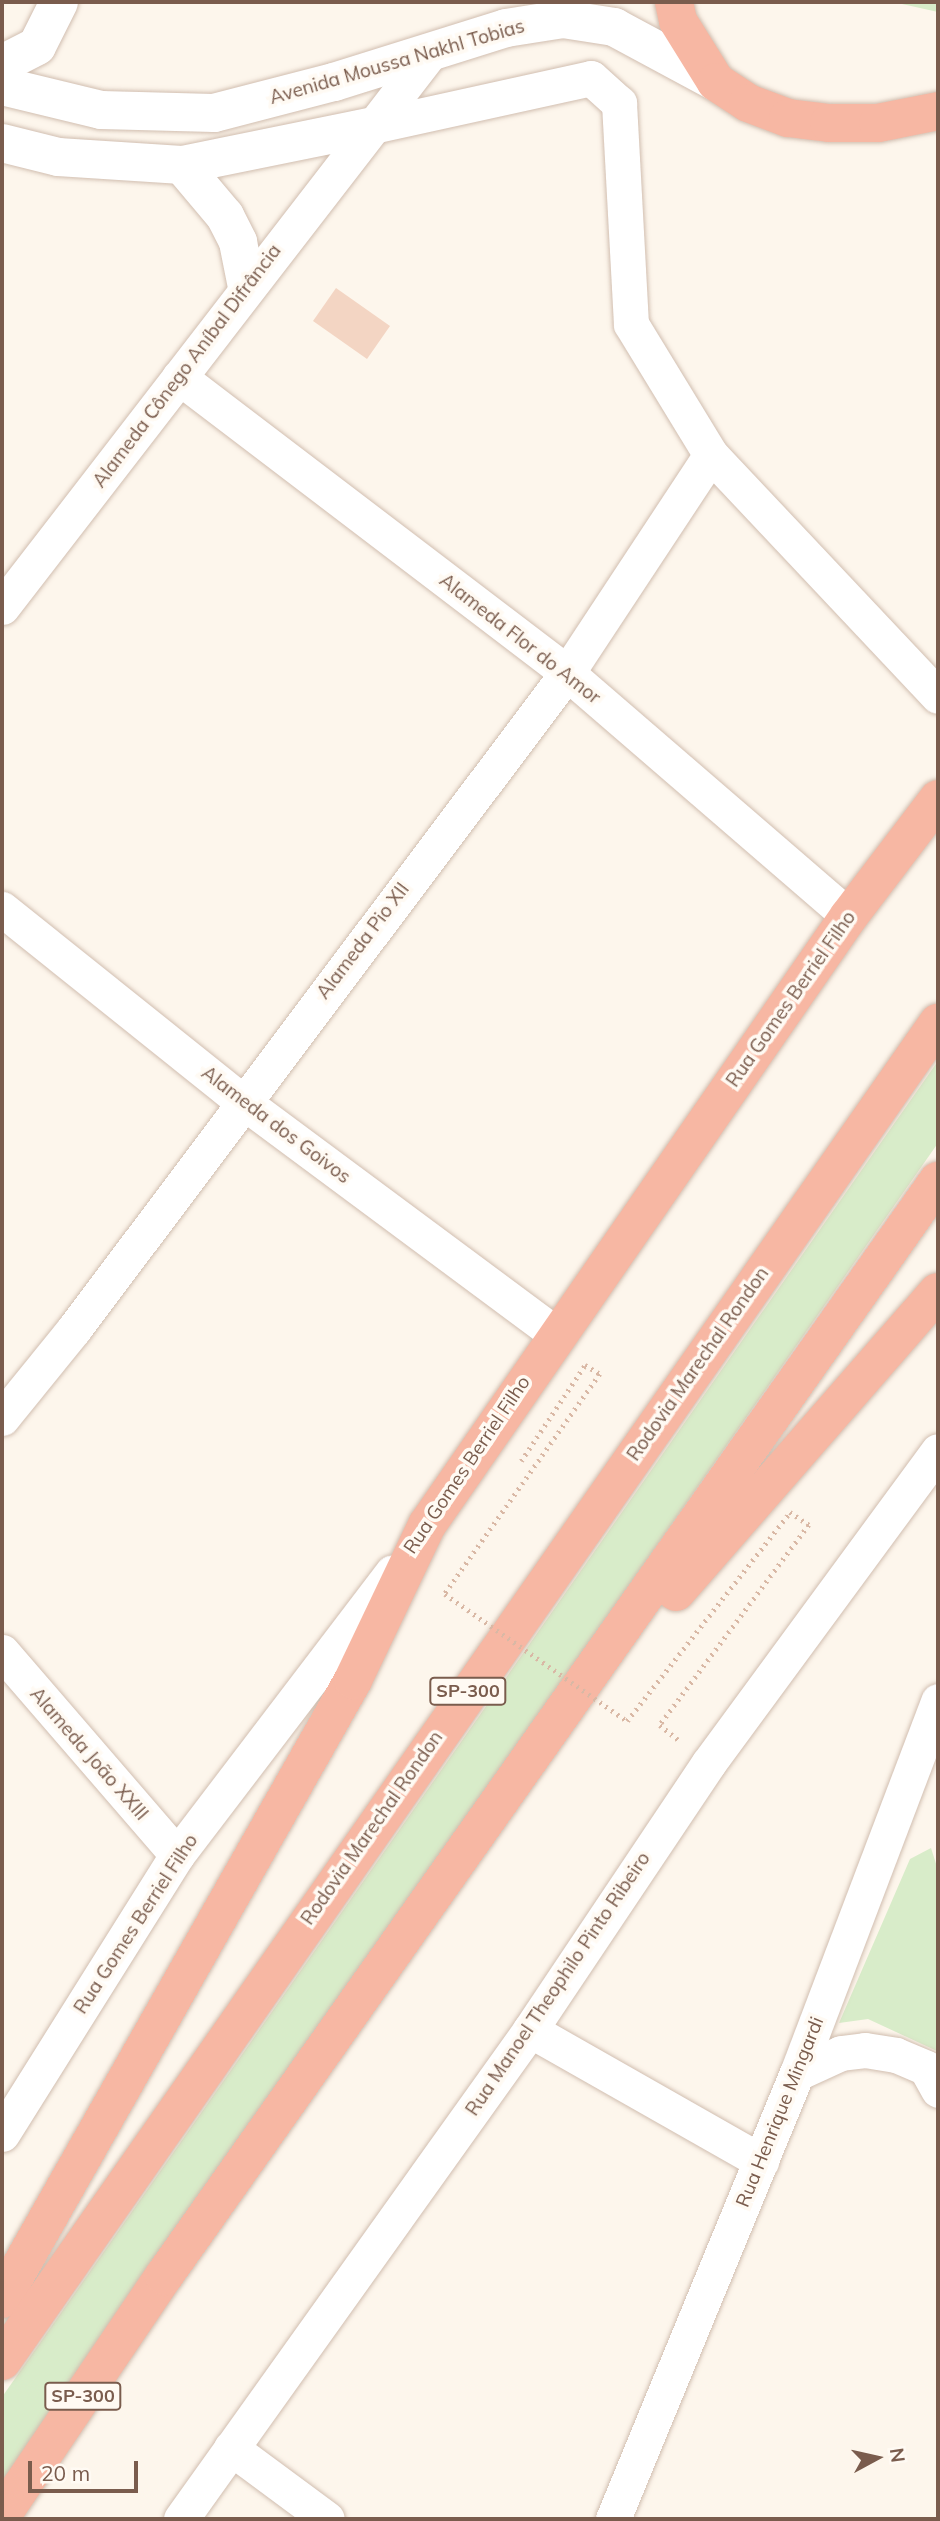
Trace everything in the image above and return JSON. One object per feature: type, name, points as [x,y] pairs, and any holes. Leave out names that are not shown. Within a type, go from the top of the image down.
[{"type":"highway","points":[[674,2],[678,21],[716,82]]},
{"type":"highway","name":"Avenida Moussa Nakhl Tobias","points":[[716,82],[748,103],[788,118],[815,122],[878,123],[938,111]]},
{"type":"highway","name":"Rua Gomes Berriel Filho","points":[[428,1525],[556,1334],[849,916],[938,799]]},
{"type":"highway","name":"Rodovia Marechal Rondon","points":[[2,2361],[938,1023]]},
{"type":"highway","name":"SP-300","points":[[2,2515],[164,2276],[529,1764],[938,1181]]},
{"type":"highway","points":[[529,1764],[938,1292]]},
{"type":"highway","points":[[2,2299],[353,1680],[428,1525]]},
{"type":"main road","points":[[2,64],[37,46],[59,2]]},
{"type":"main road","name":"Avenida Moussa Nakhl Tobias","points":[[2,86],[101,110],[214,113],[429,54],[506,28],[563,19],[614,27],[716,82]]},
{"type":"main road","points":[[99,161],[101,110]]},
{"type":"main road","points":[[2,143],[58,157],[182,165],[373,126]]},
{"type":"main road","points":[[182,165],[225,216],[239,242],[247,287]]},
{"type":"street","name":"Alameda Cônego Aníbal Difrância","points":[[2,607],[429,54]]},
{"type":"street","points":[[373,126],[496,96],[591,78],[619,103],[631,324],[711,455],[938,696]]},
{"type":"street","name":"Alameda Flor do Amor","points":[[179,377],[568,673],[849,916]]},
{"type":"street","name":"Alameda Pio XII","points":[[2,1418],[74,1329],[242,1101],[568,673],[711,455]]},
{"type":"street","name":"Alameda dos Goivos","points":[[2,909],[242,1101],[556,1334]]},
{"type":"street","name":"Rua Manoel Theophilo Pinto Ribeiro","points":[[181,2519],[530,2030],[709,1764],[938,1451]]},
{"type":"street","name":"Rua Gomes Berriel Filho","points":[[2,2134],[177,1856],[428,1525]]},
{"type":"street","name":"Alameda João XXIII","points":[[2,1652],[177,1856]]},
{"type":"street","name":"Rua Henrique Mingardi","points":[[613,2519],[797,2073],[938,1701]]},
{"type":"street","points":[[530,2030],[761,2161]]},
{"type":"street","points":[[797,2073],[841,2053],[865,2050],[896,2055],[926,2068],[938,2090]]},
{"type":"street","points":[[231,2448],[327,2519]]},
{"type":"path","points":[[521,1461],[585,1365],[600,1374],[445,1594],[628,1721],[790,1511],[809,1525],[660,1725]]},
{"type":"green space","points":[[893,2],[938,2],[938,12]]},
{"type":"green space","points":[[938,1061],[938,1143],[2,2483],[2,2397]]},
{"type":"green space","points":[[931,1848],[938,1870],[937,2051],[868,2019],[839,2023],[910,1859]]},
{"type":"building","points":[[336,288],[390,326],[367,359],[313,321]]}]
